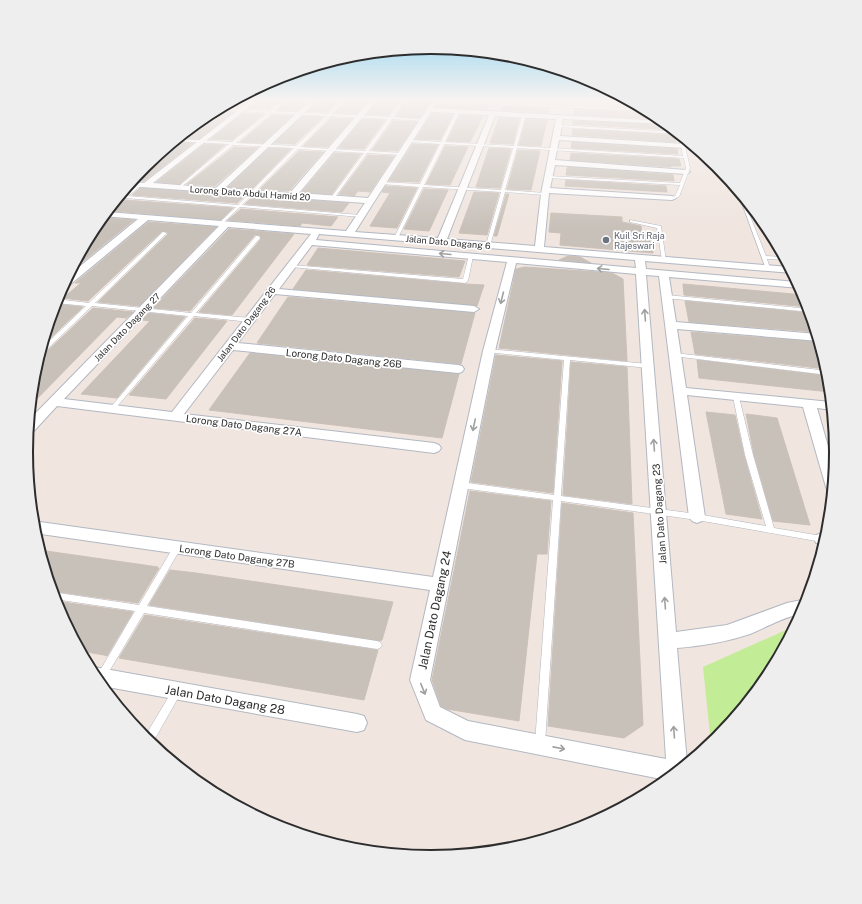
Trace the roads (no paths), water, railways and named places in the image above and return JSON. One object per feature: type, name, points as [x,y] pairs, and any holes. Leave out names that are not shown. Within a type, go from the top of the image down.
[{"type":"street","points":[[143,185],[200,142]]},
{"type":"street","points":[[218,190],[269,142]]},
{"type":"street","points":[[292,196],[338,142]]},
{"type":"street","points":[[349,234],[409,142]]},
{"type":"street","points":[[441,242],[481,142]]},
{"type":"street","points":[[540,250],[548,177],[555,142]]},
{"type":"street","points":[[623,142],[684,146]]},
{"type":"street","points":[[551,162],[686,172]]},
{"type":"street","name":"Lorong Dato Abdul Hamid 20","points":[[137,185],[370,201]]},
{"type":"street","points":[[546,192],[672,198]]},
{"type":"street","name":"Jalan Dato Dagang 6","points":[[112,215],[488,245],[540,250],[641,265],[664,260],[785,269]]},
{"type":"street","points":[[74,276],[144,218]]},
{"type":"street","name":"Jalan Dato Dagang 27","points":[[34,422],[144,310],[224,224]]},
{"type":"street","name":"Jalan Dato Dagang 26","points":[[175,417],[317,232]]},
{"type":"street","points":[[309,242],[512,260],[641,265],[664,274],[792,284]]},
{"type":"street","name":"Jalan Dato Dagang 24","points":[[512,260],[489,351],[420,680],[433,713],[465,730],[671,770]]},
{"type":"street","name":"Jalan Dato Dagang 23","points":[[641,265],[677,765]]},
{"type":"street","points":[[664,274],[697,517]]},
{"type":"street","points":[[271,291],[474,309]]},
{"type":"street","points":[[671,325],[812,337]]},
{"type":"street","name":"Lorong Dato Dagang 26B","points":[[230,346],[458,369]]},
{"type":"street","points":[[681,391],[826,406]]},
{"type":"street","name":"Lorong Dato Dagang 27A","points":[[54,402],[434,448]]},
{"type":"street","points":[[809,404],[828,473]]},
{"type":"street","name":"Lorong Dato Dagang 27B","points":[[41,528],[440,585]]},
{"type":"street","points":[[668,641],[702,638],[736,631],[792,608],[798,607]]},
{"type":"street","name":"Jalan Dato Dagang 28","points":[[104,678],[357,723]]},
{"type":"lane","points":[[221,142],[401,154]]},
{"type":"lane","points":[[224,224],[238,206],[302,142]]},
{"type":"lane","points":[[332,199],[373,142]]},
{"type":"lane","points":[[430,142],[686,157]]},
{"type":"lane","points":[[488,245],[516,142]]},
{"type":"lane","points":[[180,187],[234,143]]},
{"type":"lane","points":[[396,238],[444,143]]},
{"type":"lane","points":[[672,198],[677,197],[688,168],[684,146]]},
{"type":"lane","points":[[548,177],[681,184]]},
{"type":"lane","points":[[382,183],[462,189],[546,192]]},
{"type":"lane","points":[[127,195],[143,185]]},
{"type":"lane","points":[[126,197],[360,216]]},
{"type":"lane","points":[[746,209],[768,268]]},
{"type":"lane","points":[[632,221],[659,227],[664,260]]},
{"type":"lane","points":[[48,345],[165,233]]},
{"type":"lane","points":[[112,409],[258,237]]},
{"type":"lane","points":[[291,266],[465,281],[471,256]]},
{"type":"lane","points":[[764,257],[779,258]]},
{"type":"lane","points":[[667,297],[803,310]]},
{"type":"lane","points":[[62,302],[250,320]]},
{"type":"lane","points":[[489,351],[648,366]]},
{"type":"lane","points":[[675,355],[821,372]]},
{"type":"lane","points":[[540,744],[567,358]]},
{"type":"lane","points":[[736,397],[749,455],[771,530]]},
{"type":"lane","points":[[461,485],[697,517],[819,538]]},
{"type":"lane","points":[[100,673],[142,608],[177,548]]},
{"type":"lane","points":[[60,596],[376,645]]},
{"type":"lane","points":[[152,735],[177,691]]},
{"type":"place","name":"Kuil Sri Raja Rajeswari","points":[[606,240]]}]
